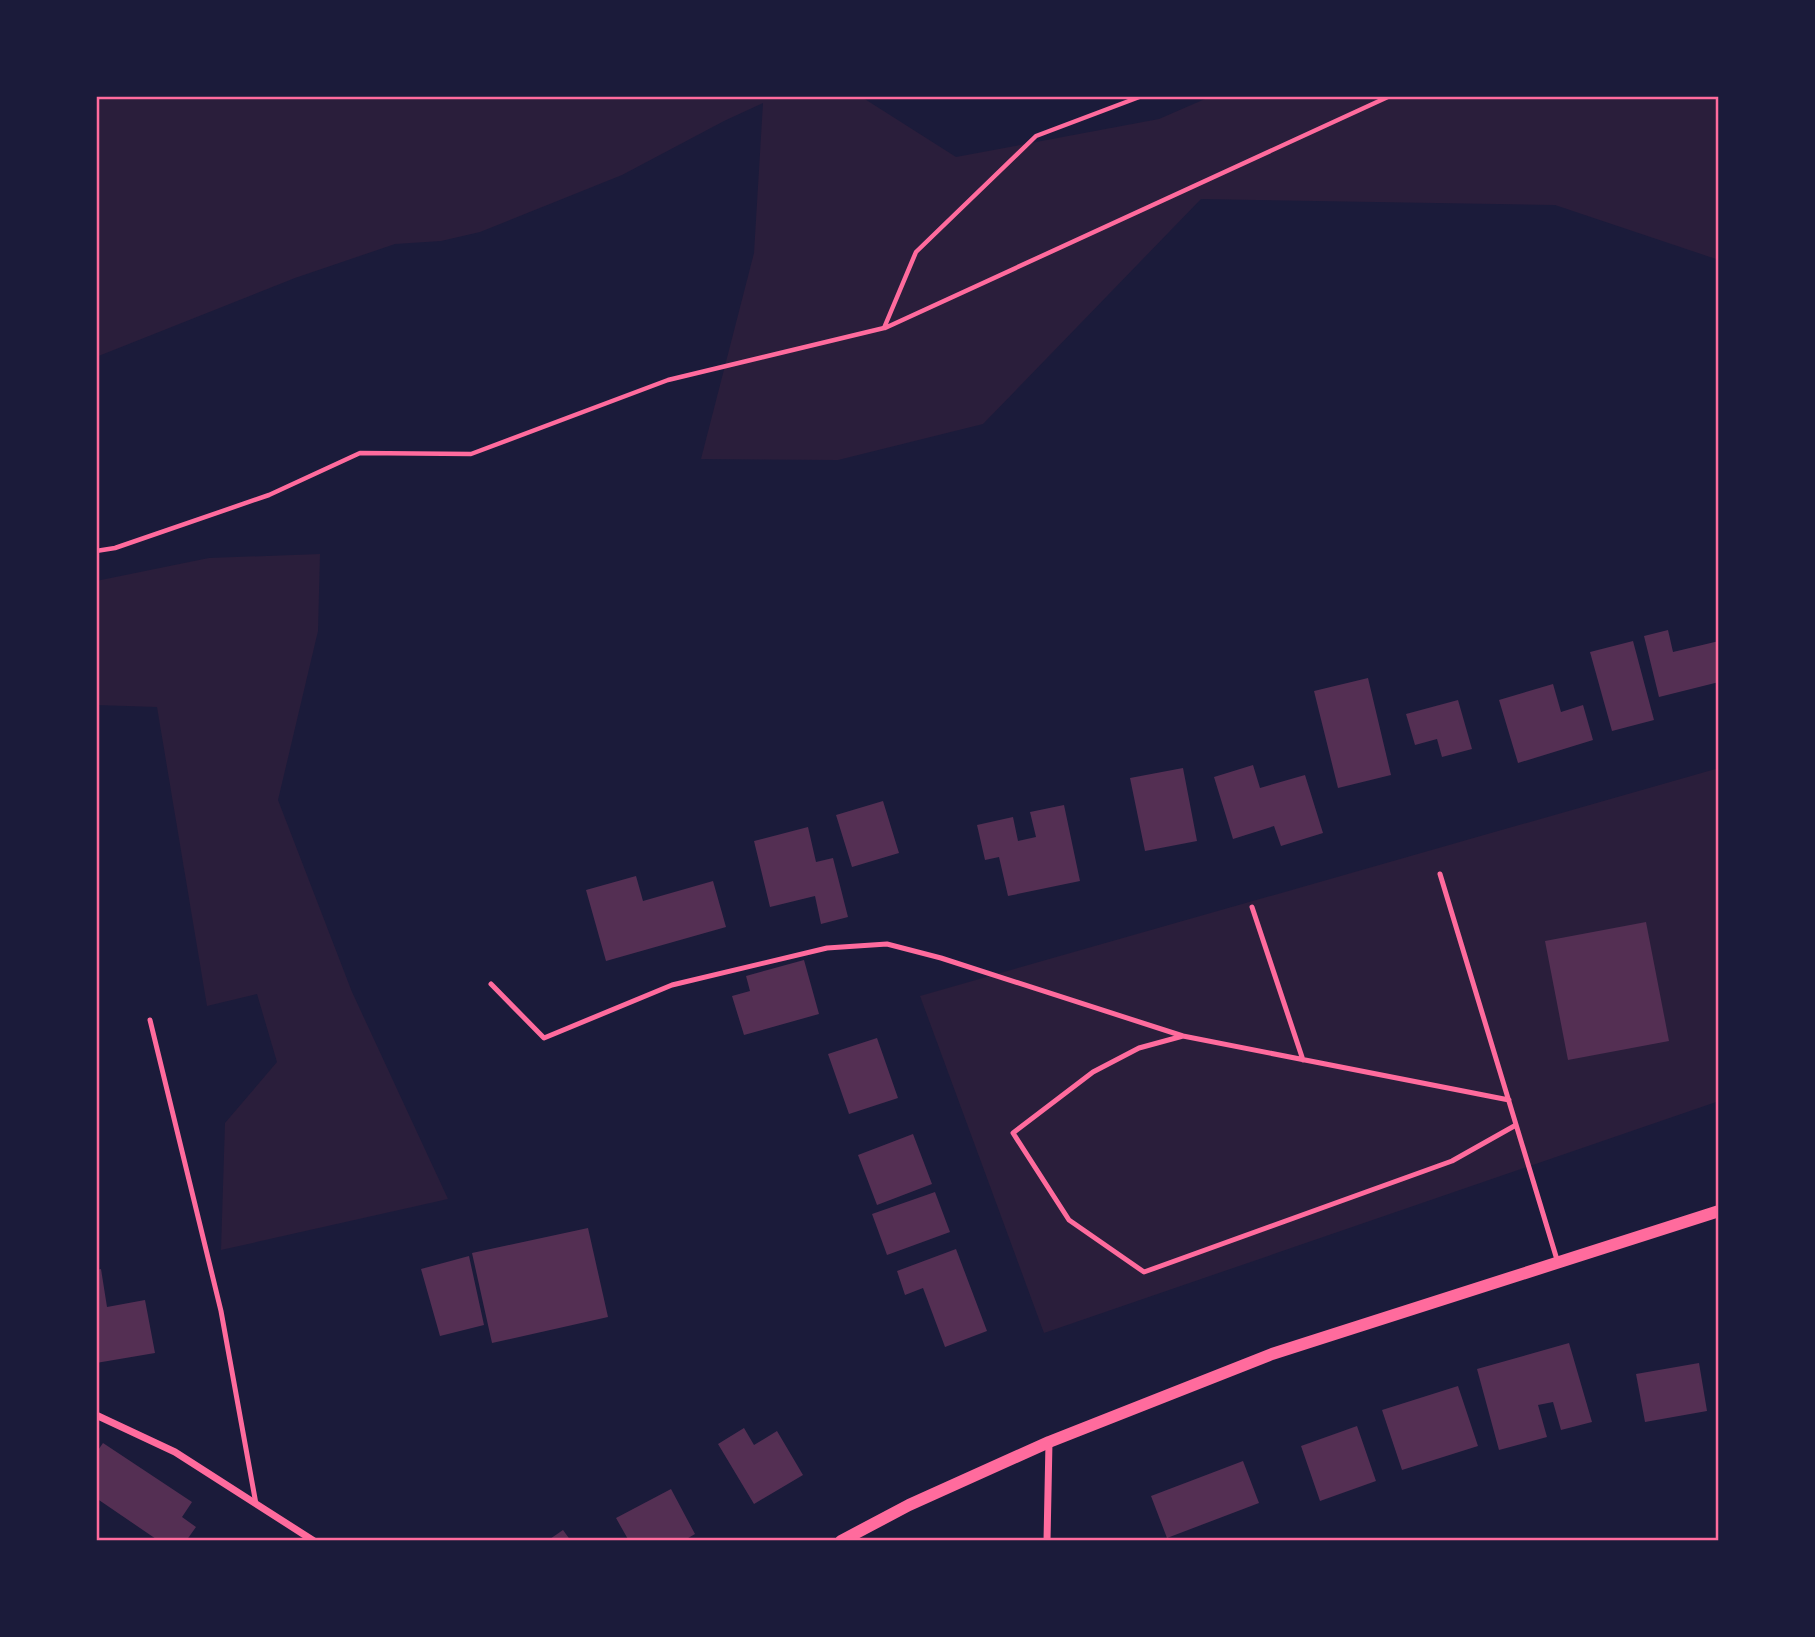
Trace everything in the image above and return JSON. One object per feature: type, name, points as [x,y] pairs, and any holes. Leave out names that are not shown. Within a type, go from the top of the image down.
[{"type":"street","points":[[841,1541],[909,1504],[1049,1442],[1272,1354],[1719,1212]]},
{"type":"street","points":[[96,1415],[175,1452],[314,1541]]},
{"type":"street","points":[[1047,1541],[1049,1442]]},
{"type":"lane","points":[[1440,874],[1558,1263]]},
{"type":"lane","points":[[1252,907],[1303,1060]]},
{"type":"lane","points":[[491,984],[544,1038],[672,985],[827,947],[887,944],[941,958],[1182,1036],[1508,1100]]},
{"type":"lane","points":[[150,1020],[221,1311],[256,1504]]},
{"type":"lane","points":[[1182,1036],[1139,1048],[1093,1072],[1013,1133],[1069,1220],[1144,1272],[1452,1161],[1516,1125]]},
{"type":"path","points":[[884,328],[916,252],[1036,136],[1142,96]]},
{"type":"path","points":[[96,551],[115,548],[269,495],[360,453],[471,454],[668,380],[884,328],[1390,96]]},
{"type":"shaded area","points":[[96,96],[860,96],[956,157],[1159,119],[1212,96],[1719,96],[1719,260],[1555,205],[1201,199],[983,424],[838,460],[701,459],[754,253],[763,103],[622,175],[480,232],[441,241],[395,244],[295,278],[96,357]]},
{"type":"shaded area","points":[[320,554],[318,631],[278,800],[352,992],[448,1199],[221,1250],[225,1123],[277,1062],[257,994],[207,1006],[157,707],[96,705],[96,581],[209,558]]},
{"type":"shaded area","points":[[1719,768],[1719,1101],[1044,1333],[920,996]]},
{"type":"building","points":[[1668,630],[1673,652],[1719,641],[1719,682],[1659,697],[1644,636]]},
{"type":"building","points":[[1633,641],[1654,720],[1612,731],[1590,652]]},
{"type":"building","points":[[1368,678],[1391,775],[1338,788],[1314,691]]},
{"type":"building","points":[[1553,684],[1561,712],[1583,705],[1593,740],[1518,763],[1499,700]]},
{"type":"building","points":[[1458,700],[1472,749],[1442,757],[1437,739],[1415,745],[1406,714]]},
{"type":"building","points":[[1253,765],[1260,788],[1305,775],[1323,833],[1281,846],[1274,826],[1233,839],[1214,777]]},
{"type":"building","points":[[1183,768],[1197,841],[1145,851],[1130,778]]},
{"type":"building","points":[[883,801],[899,853],[852,867],[836,815]]},
{"type":"building","points":[[1064,805],[1080,881],[1008,896],[999,857],[985,860],[977,825],[1013,817],[1018,841],[1036,837],[1030,812]]},
{"type":"building","points":[[808,827],[816,862],[833,858],[848,917],[821,924],[815,896],[770,907],[754,841]]},
{"type":"building","points":[[636,876],[643,901],[713,881],[726,927],[606,961],[586,890]]},
{"type":"building","points":[[1646,922],[1669,1041],[1568,1060],[1545,941]]},
{"type":"building","points":[[804,960],[819,1014],[744,1035],[732,996],[750,991],[746,976]]},
{"type":"building","points":[[877,1038],[898,1098],[849,1114],[828,1054]]},
{"type":"building","points":[[913,1134],[932,1184],[877,1205],[858,1155]]},
{"type":"building","points":[[935,1192],[950,1232],[887,1255],[872,1214]]},
{"type":"building","points":[[588,1228],[608,1317],[492,1343],[472,1253]]},
{"type":"building","points":[[956,1249],[987,1331],[945,1347],[923,1288],[905,1295],[897,1271]]},
{"type":"building","points":[[469,1256],[484,1325],[440,1336],[421,1269]]},
{"type":"building","points":[[101,1269],[107,1307],[145,1300],[155,1353],[96,1363],[96,1270]]},
{"type":"building","points":[[1569,1343],[1592,1422],[1561,1430],[1553,1402],[1538,1405],[1547,1437],[1499,1450],[1477,1369]]},
{"type":"building","points":[[1699,1363],[1707,1411],[1645,1422],[1636,1374]]},
{"type":"building","points":[[1458,1386],[1478,1446],[1402,1470],[1382,1410]]},
{"type":"building","points":[[1357,1426],[1376,1481],[1320,1501],[1301,1446]]},
{"type":"building","points":[[744,1428],[754,1445],[777,1431],[803,1475],[754,1504],[718,1444]]},
{"type":"building","points":[[103,1443],[192,1502],[182,1517],[196,1527],[186,1541],[159,1541],[96,1498],[96,1453]]},
{"type":"building","points":[[1243,1461],[1259,1503],[1167,1538],[1151,1496]]},
{"type":"building","points":[[671,1489],[695,1534],[683,1541],[629,1541],[616,1518]]},
{"type":"building","points":[[563,1530],[571,1541],[547,1541]]}]
